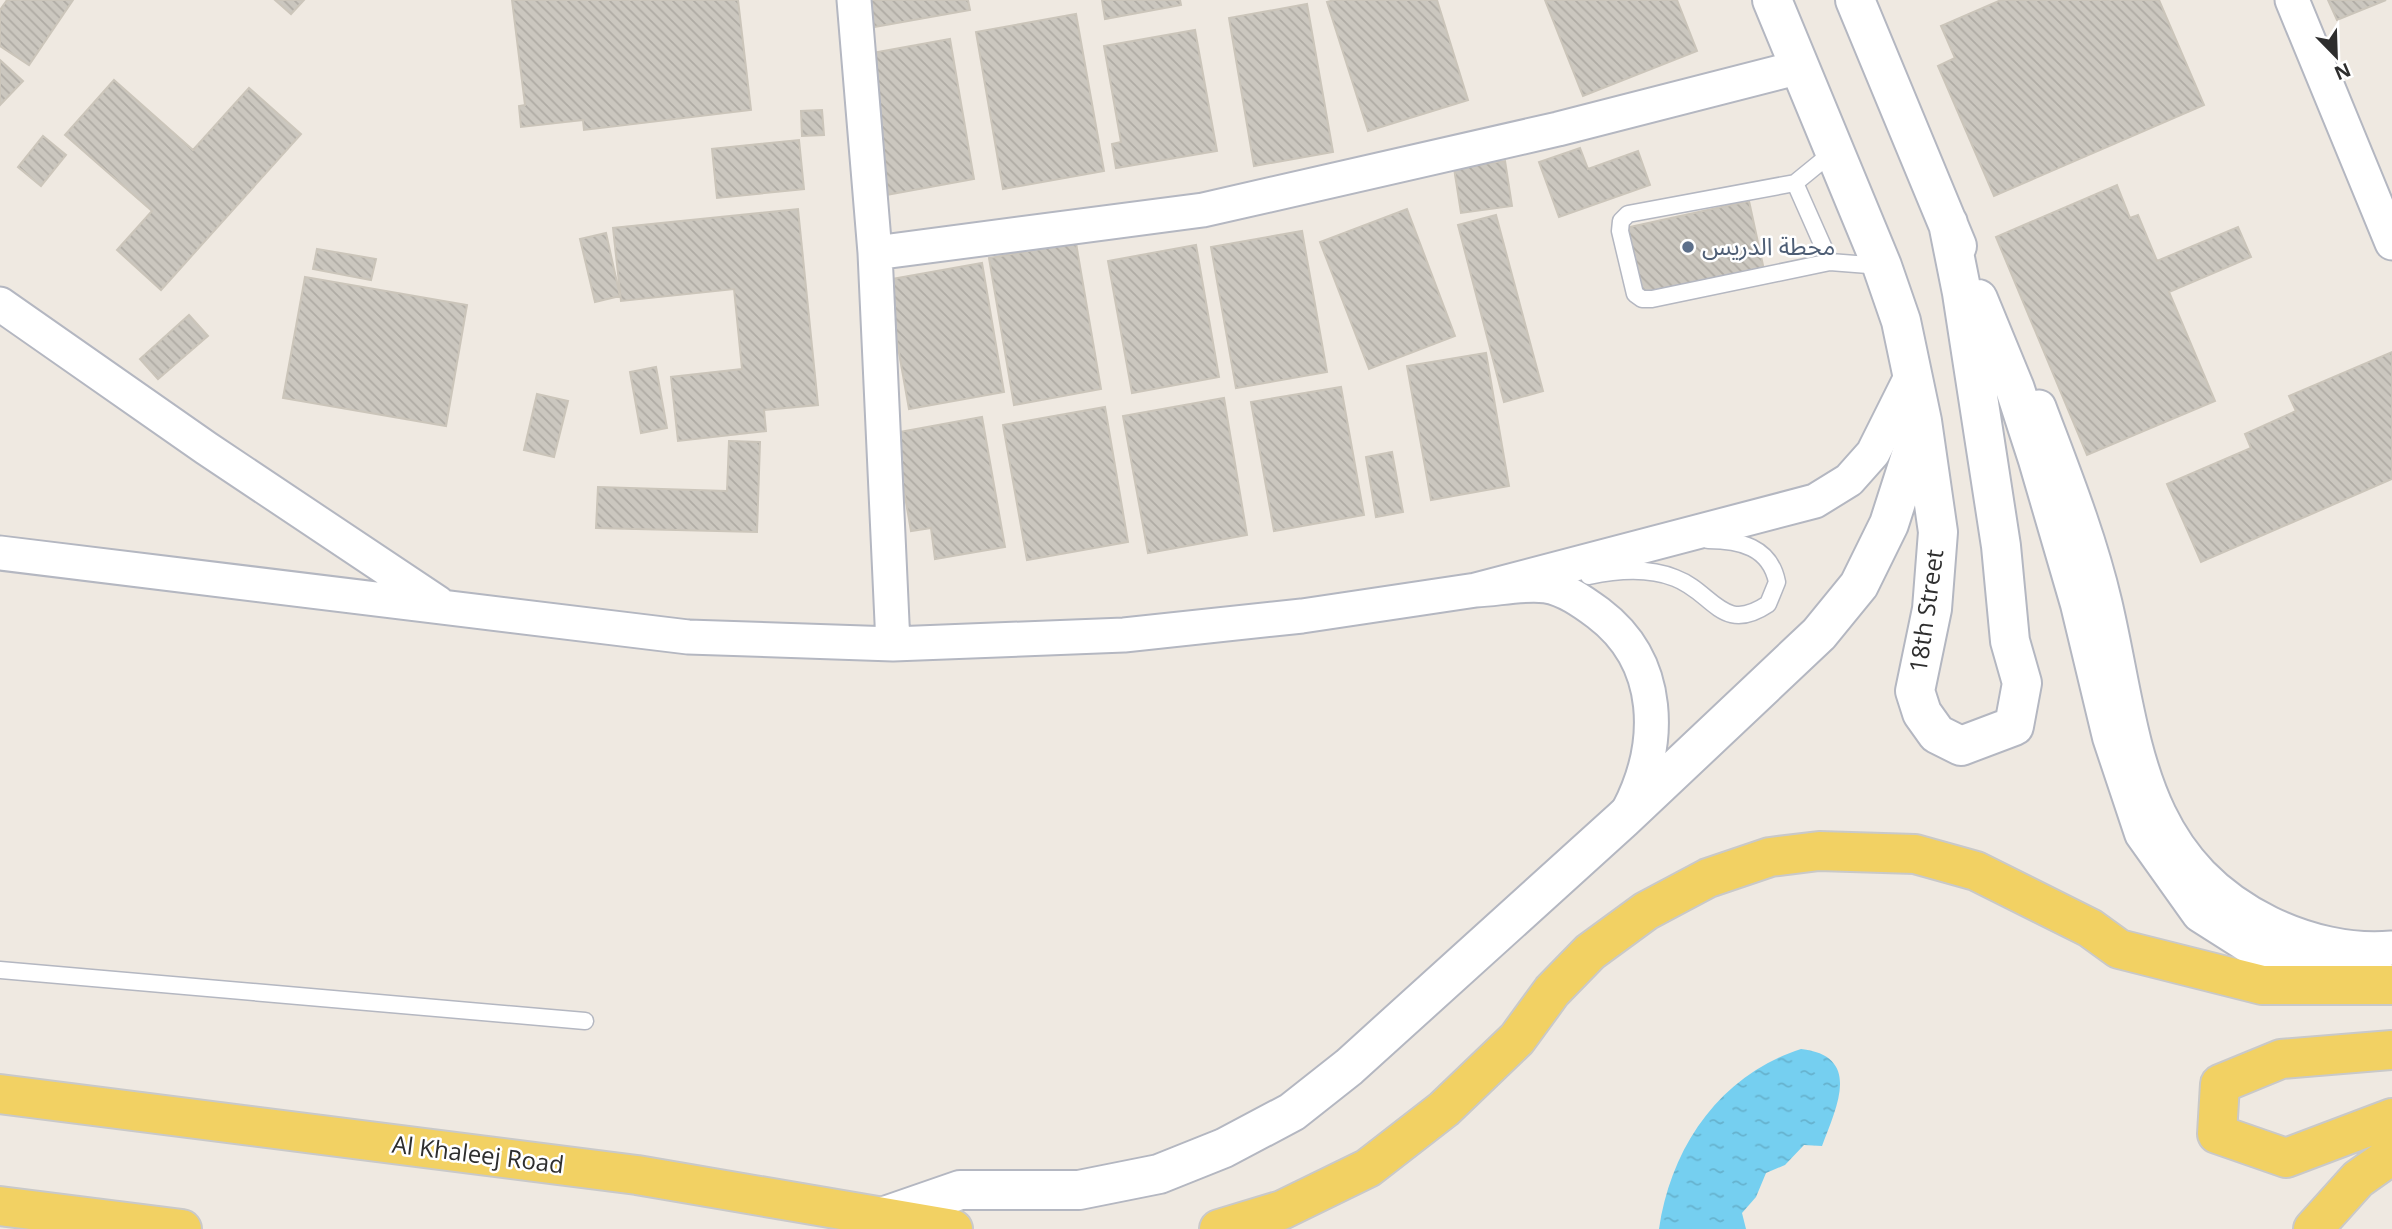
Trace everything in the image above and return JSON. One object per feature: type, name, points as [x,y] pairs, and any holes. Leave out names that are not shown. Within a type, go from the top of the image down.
[{"type":"main road","points":[[1219,1229],[1282,1210],[1368,1168],[1444,1109],[1517,1039],[1552,990],[1590,952],[1646,911],[1708,878],[1770,857],[1819,851],[1915,854],[1976,871],[2090,928],[2119,949],[2262,985],[2392,985]]},
{"type":"main road","points":[[2392,1050],[2281,1059],[2220,1084],[2217,1135],[2286,1157],[2392,1118]]},
{"type":"main road","name":"Al Khaleej Road","points":[[7,1096],[637,1175],[953,1229]]},
{"type":"main road","points":[[2313,1229],[2358,1179],[2392,1155]]},
{"type":"main road","points":[[0,1183],[137,1223]]},
{"type":"main road","points":[[0,1206],[182,1229]]},
{"type":"street","points":[[854,0],[875,253],[893,644]]},
{"type":"street","name":"18th Street","points":[[1772,0],[1835,150],[1901,321],[1922,421],[1937,532],[1932,609],[1915,691],[1922,713],[1937,734],[1961,746],[2014,726],[2022,683],[2010,641],[2001,546],[1962,293],[1948,223]]},
{"type":"street","points":[[1855,0],[2015,389],[2081,604],[2112,737],[2144,833],[2201,913],[2253,946],[2350,972],[2392,978]]},
{"type":"street","points":[[2292,0],[2392,243]]},
{"type":"street","points":[[875,253],[1203,210],[1558,129],[1800,67]]},
{"type":"street","points":[[1948,223],[2013,341],[2064,474],[2087,537],[2105,601],[2140,769],[2157,811],[2176,844],[2202,877],[2230,902],[2295,936],[2337,945],[2392,948]]},
{"type":"street","points":[[0,304],[206,448],[444,607]]},
{"type":"street","points":[[1476,590],[1815,501],[1849,480],[1873,453],[1913,373]]},
{"type":"street","points":[[882,1217],[960,1190],[1079,1190],[1159,1174],[1224,1148],[1292,1112],[1349,1067],[1623,819],[1818,634],[1859,586],[1889,524],[1922,421]]},
{"type":"street","points":[[0,553],[688,637],[893,644],[1124,635],[1303,616],[1476,590],[1546,586],[1581,600],[1612,624],[1630,645],[1645,676],[1653,708],[1653,735],[1641,786],[1623,819]]},
{"type":"lane","points":[[1835,150],[1794,183],[1628,214],[1621,221],[1620,231],[1635,294],[1642,299],[1652,299],[1830,262],[1882,267]]},
{"type":"lane","points":[[1794,183],[1830,262]]},
{"type":"lane","points":[[1546,586],[1605,572],[1658,572],[1678,579],[1732,616],[1745,616],[1768,604],[1777,582],[1774,570],[1758,549],[1722,540],[1675,539]]},
{"type":"lane","points":[[0,970],[585,1021]]},
{"type":"water","points":[[1801,1049],[1820,1054],[1832,1062],[1839,1073],[1838,1100],[1822,1146],[1804,1145],[1785,1165],[1766,1173],[1756,1197],[1742,1213],[1746,1229],[1659,1229],[1675,1170],[1704,1118],[1746,1077],[1772,1061]]},
{"type":"building","points":[[7,0],[73,0],[29,65],[0,46],[0,10]]},
{"type":"building","points":[[275,0],[304,0],[291,14]]},
{"type":"building","points":[[512,0],[738,0],[751,110],[584,130],[583,120],[521,127],[519,106],[525,105]]},
{"type":"building","points":[[869,0],[968,0],[970,10],[874,27]]},
{"type":"building","points":[[1102,0],[1180,0],[1181,5],[1105,19]]},
{"type":"building","points":[[1437,0],[1468,100],[1368,131],[1327,2]]},
{"type":"building","points":[[1545,0],[1677,0],[1697,51],[1583,96]]},
{"type":"building","points":[[2001,0],[2159,0],[2204,105],[1994,196],[1938,66],[1955,58],[1941,26]]},
{"type":"building","points":[[2328,0],[2386,0],[2337,20]]},
{"type":"building","points":[[1307,4],[1333,152],[1254,166],[1229,18]]},
{"type":"building","points":[[1076,14],[1104,171],[1003,189],[976,32]]},
{"type":"building","points":[[1195,30],[1217,151],[1116,168],[1112,144],[1121,142],[1104,46]]},
{"type":"building","points":[[950,39],[974,179],[886,195],[861,55]]},
{"type":"building","points":[[0,60],[23,81],[0,105]]},
{"type":"building","points":[[114,80],[193,150],[249,88],[301,134],[161,290],[117,250],[152,211],[65,135]]},
{"type":"building","points":[[822,110],[824,135],[802,136],[801,111]]},
{"type":"building","points":[[43,136],[66,155],[41,186],[18,167]]},
{"type":"building","points":[[799,140],[804,189],[717,198],[712,149]]},
{"type":"building","points":[[1580,148],[1588,169],[1638,151],[1650,185],[1559,217],[1539,162]]},
{"type":"building","points":[[1505,161],[1512,206],[1461,213],[1454,168]]},
{"type":"building","points":[[2117,185],[2130,218],[2138,215],[2157,261],[2238,227],[2251,257],[2169,292],[2215,401],[2087,455],[1996,237]]},
{"type":"building","points":[[1749,201],[1764,270],[1630,299],[1616,230]]},
{"type":"building","points":[[798,209],[818,405],[764,410],[766,431],[678,441],[671,377],[742,369],[734,289],[621,301],[613,228]]},
{"type":"building","points":[[1407,209],[1455,336],[1369,369],[1320,242]]},
{"type":"building","points":[[1496,215],[1543,391],[1504,402],[1458,225]]},
{"type":"building","points":[[1302,231],[1327,372],[1236,388],[1211,247]]},
{"type":"building","points":[[606,233],[620,296],[595,302],[580,239]]},
{"type":"building","points":[[1076,243],[1101,389],[1014,405],[989,258]]},
{"type":"building","points":[[1196,245],[1219,377],[1132,393],[1108,261]]},
{"type":"building","points":[[317,249],[376,259],[371,280],[313,269]]},
{"type":"building","points":[[982,263],[1004,392],[909,409],[886,280]]},
{"type":"building","points":[[305,277],[467,305],[446,426],[283,398]]},
{"type":"building","points":[[189,315],[208,336],[158,379],[140,359]]},
{"type":"building","points":[[2392,352],[2392,479],[2201,562],[2167,484],[2251,448],[2245,434],[2296,411],[2289,396]]},
{"type":"building","points":[[1486,353],[1509,486],[1431,500],[1407,366]]},
{"type":"building","points":[[656,367],[667,428],[641,433],[630,372]]},
{"type":"building","points":[[1341,387],[1364,515],[1274,531],[1251,402]]},
{"type":"building","points":[[537,394],[568,401],[554,457],[524,450]]},
{"type":"building","points":[[1224,398],[1247,535],[1148,553],[1123,416]]},
{"type":"building","points":[[1105,407],[1128,542],[1027,560],[1003,425]]},
{"type":"building","points":[[982,417],[1005,547],[935,559],[931,528],[911,531],[894,433]]},
{"type":"building","points":[[729,441],[760,442],[757,532],[596,528],[598,487],[727,491]]},
{"type":"building","points":[[1392,452],[1403,512],[1376,517],[1366,457]]},
{"type":"place","name":"محطة الدريس","points":[[1688,247]]}]
